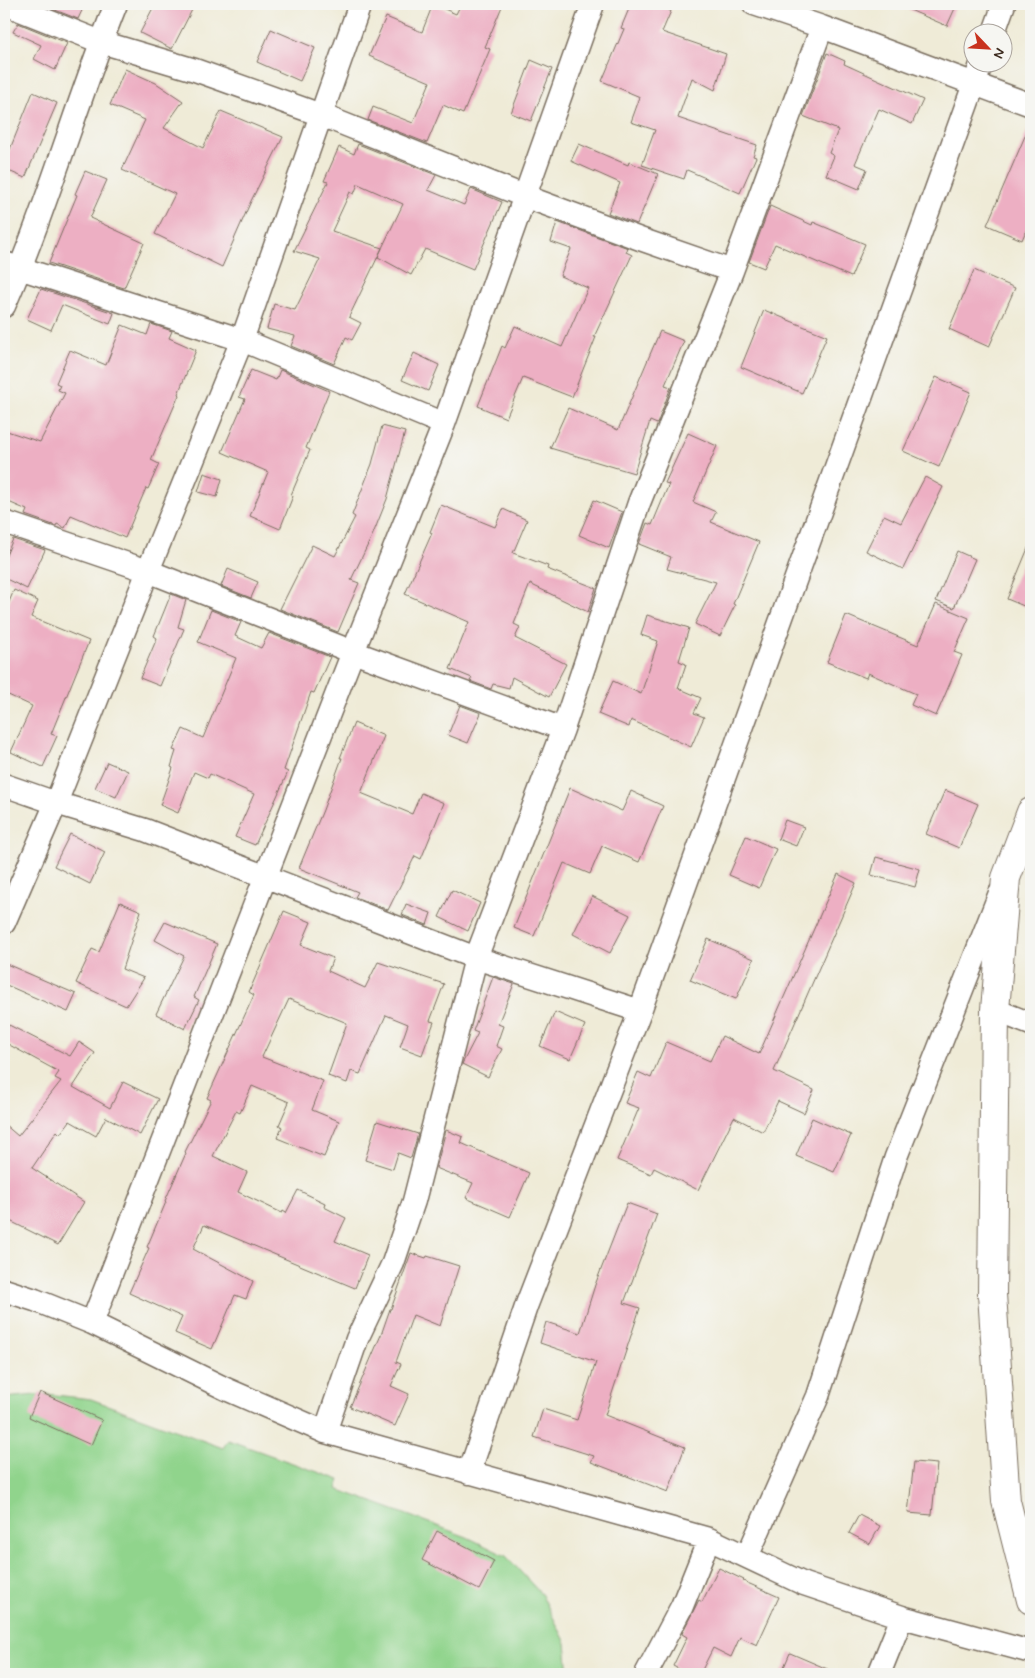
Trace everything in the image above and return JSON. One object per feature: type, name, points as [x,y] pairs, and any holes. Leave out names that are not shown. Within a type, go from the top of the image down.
[{"type":"street","points":[[5,4],[100,42],[195,70],[321,115],[524,196],[732,271]]},
{"type":"street","points":[[4,306],[12,266],[116,4]]},
{"type":"street","points":[[4,923],[56,803],[242,340],[360,4]]},
{"type":"street","points":[[92,1323],[352,652],[444,424],[593,4]]},
{"type":"street","points":[[754,4],[822,27],[1031,105]]},
{"type":"street","points":[[998,22],[1004,4]]},
{"type":"street","points":[[325,1432],[357,1339],[392,1262],[414,1201],[476,958],[563,729],[639,503],[732,271],[822,27]]},
{"type":"street","points":[[469,1473],[527,1304],[640,1011],[978,72]]},
{"type":"street","points":[[12,266],[242,340],[444,424]]},
{"type":"street","points":[[4,522],[148,571],[352,652],[563,729]]},
{"type":"street","points":[[4,785],[145,830],[476,958],[640,1011]]},
{"type":"street","points":[[747,1557],[818,1396],[896,1157],[1031,812]]},
{"type":"street","points":[[1006,878],[995,1010],[992,1294],[1006,1502],[1031,1600]]},
{"type":"street","points":[[995,1010],[1031,1024]]},
{"type":"street","points":[[4,1290],[35,1300],[92,1323],[226,1389],[325,1432],[709,1539],[804,1584],[902,1617],[1031,1652]]},
{"type":"street","points":[[646,1674],[682,1606],[709,1539]]},
{"type":"street","points":[[879,1674],[902,1617]]},
{"type":"green space","points":[[46,1394],[91,1399],[223,1448],[228,1440],[340,1480],[337,1489],[467,1537],[506,1556],[542,1595],[566,1643],[569,1674],[4,1674],[4,1398]]},
{"type":"building","points":[[40,4],[85,4],[78,19]]},
{"type":"building","points":[[155,4],[195,4],[172,49],[140,33]]},
{"type":"building","points":[[433,4],[456,14],[461,4],[503,4],[485,47],[490,49],[463,114],[443,105],[427,143],[368,120],[373,107],[413,123],[430,82],[369,56],[386,17],[422,32]]},
{"type":"building","points":[[631,4],[654,4],[671,11],[662,32],[726,54],[715,90],[692,78],[678,118],[757,145],[753,156],[756,157],[740,193],[687,170],[684,179],[642,165],[655,130],[631,122],[640,97],[602,81],[624,29],[621,28]]},
{"type":"building","points":[[896,4],[957,4],[947,26]]},
{"type":"building","points":[[18,23],[67,43],[55,70],[34,59],[41,45],[13,32]]},
{"type":"building","points":[[271,29],[315,48],[300,81],[257,62]]},
{"type":"building","points":[[827,53],[845,61],[844,64],[923,100],[912,124],[879,109],[855,164],[867,169],[859,189],[826,175],[834,156],[829,153],[838,130],[803,116]]},
{"type":"building","points":[[531,60],[552,69],[531,121],[511,113]]},
{"type":"building","points":[[125,69],[156,83],[183,101],[164,128],[203,148],[221,111],[283,137],[251,201],[222,267],[155,234],[175,194],[122,170],[145,120],[110,105]]},
{"type":"building","points":[[33,92],[57,103],[25,178],[4,169],[4,164]]},
{"type":"building","points":[[1031,122],[1031,219],[1022,240],[987,225]]},
{"type":"building","points":[[358,144],[436,175],[428,190],[464,205],[471,189],[502,202],[473,269],[425,249],[411,275],[378,257],[382,248],[349,317],[361,323],[352,340],[346,337],[334,364],[291,346],[295,336],[267,329],[274,304],[295,310],[320,259],[294,251],[328,182],[324,181],[339,147],[354,154]],"holes":[[[358,184],[403,204],[382,248],[332,231],[350,192],[354,194]]]},
{"type":"building","points":[[579,144],[628,165],[629,162],[658,174],[637,224],[608,213],[620,183],[571,161]]},
{"type":"building","points":[[85,171],[107,180],[90,218],[144,243],[124,288],[49,263]]},
{"type":"building","points":[[770,206],[812,225],[813,222],[865,244],[851,277],[775,244],[764,268],[749,262]]},
{"type":"building","points":[[557,222],[628,248],[626,252],[632,255],[594,337],[596,337],[572,397],[523,378],[506,418],[478,406],[502,346],[505,348],[515,326],[562,347],[588,288],[560,276],[571,249],[551,242]]},
{"type":"building","points":[[974,270],[1015,288],[989,347],[949,329]]},
{"type":"building","points":[[41,289],[114,313],[110,324],[62,305],[51,330],[27,319]]},
{"type":"building","points":[[764,310],[827,336],[802,393],[741,367]]},
{"type":"building","points":[[151,324],[172,331],[169,338],[196,350],[151,460],[159,464],[148,489],[146,488],[125,538],[71,515],[65,528],[57,524],[56,526],[25,515],[27,510],[4,500],[4,430],[40,442],[65,393],[58,390],[60,385],[56,383],[70,350],[106,365],[122,325],[147,335]]},
{"type":"building","points":[[660,331],[684,341],[665,385],[671,387],[657,424],[650,421],[634,473],[550,448],[568,408],[618,430]]},
{"type":"building","points":[[414,353],[439,365],[428,391],[402,380]]},
{"type":"building","points":[[251,370],[276,380],[280,370],[329,391],[306,448],[310,450],[291,495],[293,496],[280,529],[250,516],[268,472],[222,452],[245,399],[239,397]]},
{"type":"building","points":[[936,377],[971,392],[939,467],[903,451]]},
{"type":"building","points":[[382,426],[405,432],[387,499],[351,580],[359,583],[338,632],[280,609],[312,545],[335,556],[355,517],[352,515],[372,464]]},
{"type":"building","points":[[688,433],[717,446],[693,502],[716,512],[711,522],[759,542],[733,604],[735,605],[720,636],[695,624],[716,582],[667,569],[671,557],[639,544],[647,523],[652,525],[669,484],[665,483]]},
{"type":"building","points":[[204,473],[222,479],[217,497],[198,492]]},
{"type":"building","points":[[925,477],[943,487],[903,569],[866,551],[884,515],[901,523]]},
{"type":"building","points":[[594,500],[622,512],[609,548],[579,535]]},
{"type":"building","points":[[441,505],[495,527],[503,509],[527,520],[513,553],[548,566],[547,569],[596,588],[588,612],[530,584],[514,624],[520,627],[515,638],[566,664],[549,697],[512,677],[509,688],[493,684],[491,689],[470,681],[472,678],[450,669],[469,622],[405,594],[432,533],[430,532]]},
{"type":"building","points":[[13,539],[45,550],[27,589],[4,578],[4,560]]},
{"type":"building","points":[[1031,541],[1031,609],[1007,599]]},
{"type":"building","points":[[957,551],[975,559],[954,608],[936,601]]},
{"type":"building","points":[[228,569],[258,582],[251,598],[221,586]]},
{"type":"building","points":[[14,590],[38,601],[31,617],[89,641],[51,734],[57,736],[43,767],[11,752],[32,706],[4,693],[4,614]]},
{"type":"building","points":[[171,594],[186,600],[178,627],[184,629],[160,686],[140,678],[157,638],[154,636]]},
{"type":"building","points":[[936,604],[969,618],[954,652],[962,655],[936,716],[911,705],[916,694],[868,673],[866,678],[827,662],[846,615],[918,645]]},
{"type":"building","points":[[211,610],[241,622],[235,636],[261,648],[269,633],[330,657],[314,693],[311,692],[284,770],[288,772],[255,845],[235,837],[254,794],[210,774],[208,778],[194,772],[178,813],[160,805],[173,768],[171,767],[176,751],[173,750],[183,729],[203,738],[236,658],[198,642]]},
{"type":"building","points":[[647,615],[689,628],[679,661],[686,664],[678,688],[701,698],[694,713],[704,717],[691,747],[631,720],[629,727],[598,714],[613,681],[641,694],[658,641],[641,635]]},
{"type":"building","points":[[460,705],[481,713],[468,743],[448,735]]},
{"type":"building","points":[[354,723],[384,736],[361,793],[412,814],[421,793],[444,803],[421,859],[415,856],[388,910],[355,897],[358,892],[299,868],[323,810]]},
{"type":"building","points":[[107,762],[128,771],[116,797],[95,788]]},
{"type":"building","points":[[570,788],[622,811],[631,791],[663,806],[639,862],[602,846],[590,874],[564,863],[534,936],[514,928]]},
{"type":"building","points":[[945,790],[978,804],[959,848],[926,834]]},
{"type":"building","points":[[785,820],[804,827],[796,846],[778,839]]},
{"type":"building","points":[[70,834],[105,852],[90,884],[54,866]]},
{"type":"building","points":[[746,836],[776,849],[759,888],[729,875]]},
{"type":"building","points":[[876,857],[920,869],[915,887],[871,875]]},
{"type":"building","points":[[838,874],[856,883],[774,1071],[814,1090],[804,1113],[778,1101],[763,1132],[734,1117],[698,1190],[654,1168],[651,1174],[617,1160],[639,1108],[625,1103],[638,1072],[651,1078],[666,1042],[710,1061],[722,1036],[759,1054]]},
{"type":"building","points":[[452,890],[480,903],[468,931],[439,917]]},
{"type":"building","points":[[592,896],[630,915],[610,953],[573,934]]},
{"type":"building","points":[[120,902],[141,911],[122,969],[144,978],[126,1006],[76,983],[92,949],[99,952]]},
{"type":"building","points":[[406,904],[431,913],[427,925],[402,915]]},
{"type":"building","points":[[284,911],[311,922],[301,945],[333,958],[328,971],[365,988],[378,962],[444,984],[430,1021],[434,1022],[422,1055],[400,1047],[408,1024],[386,1015],[360,1074],[351,1071],[347,1083],[328,1076],[347,1023],[289,999],[262,1057],[323,1081],[312,1110],[339,1121],[324,1157],[277,1138],[282,1127],[279,1125],[289,1102],[252,1086],[240,1113],[236,1111],[213,1156],[247,1172],[238,1192],[282,1213],[283,1211],[286,1213],[298,1190],[325,1203],[324,1207],[346,1218],[335,1241],[368,1255],[355,1288],[204,1225],[193,1249],[253,1281],[246,1299],[235,1295],[212,1349],[175,1333],[182,1317],[129,1293],[149,1248],[147,1247],[185,1152],[211,1100],[207,1098],[254,995],[249,992]]},
{"type":"building","points":[[165,922],[217,944],[194,997],[199,1000],[185,1029],[156,1014],[184,956],[155,940]]},
{"type":"building","points":[[708,939],[754,959],[736,999],[690,980]]},
{"type":"building","points":[[4,963],[76,994],[68,1012],[4,984]]},
{"type":"building","points":[[493,977],[514,984],[498,1024],[503,1026],[496,1046],[502,1049],[488,1077],[462,1064],[478,1033],[473,1031]]},
{"type":"building","points":[[555,1012],[585,1025],[570,1059],[540,1046]]},
{"type":"building","points":[[9,1025],[70,1056],[79,1042],[95,1053],[73,1087],[110,1108],[123,1082],[158,1099],[140,1135],[106,1117],[96,1136],[70,1121],[60,1134],[57,1131],[32,1168],[84,1202],[58,1245],[4,1218],[4,1124],[18,1136],[61,1081],[55,1078],[59,1072],[4,1042],[4,1036]]},
{"type":"building","points":[[812,1118],[851,1135],[834,1172],[796,1156]]},
{"type":"building","points":[[377,1121],[418,1134],[411,1158],[398,1153],[393,1169],[365,1160]]},
{"type":"building","points":[[446,1130],[463,1137],[461,1143],[529,1173],[510,1217],[466,1198],[473,1183],[436,1168]]},
{"type":"building","points":[[627,1203],[657,1214],[624,1303],[640,1308],[605,1415],[685,1447],[668,1492],[591,1462],[594,1456],[534,1437],[543,1409],[577,1420],[596,1362],[540,1343],[546,1322],[580,1333],[595,1285]]},
{"type":"building","points":[[411,1253],[459,1266],[440,1326],[413,1315],[396,1362],[401,1364],[391,1386],[409,1394],[395,1426],[350,1407],[381,1335]]},
{"type":"building","points":[[40,1392],[102,1420],[91,1445],[29,1417]]},
{"type":"building","points":[[914,1462],[937,1464],[932,1515],[908,1513]]},
{"type":"building","points":[[859,1515],[880,1526],[870,1544],[849,1533]]},
{"type":"building","points":[[437,1531],[494,1561],[479,1590],[422,1560]]},
{"type":"building","points":[[719,1568],[779,1597],[757,1645],[740,1637],[731,1657],[713,1648],[700,1674],[688,1674],[673,1666],[687,1637],[682,1634],[699,1600],[702,1602]]},
{"type":"building","points":[[790,1653],[839,1674],[781,1674]]}]
